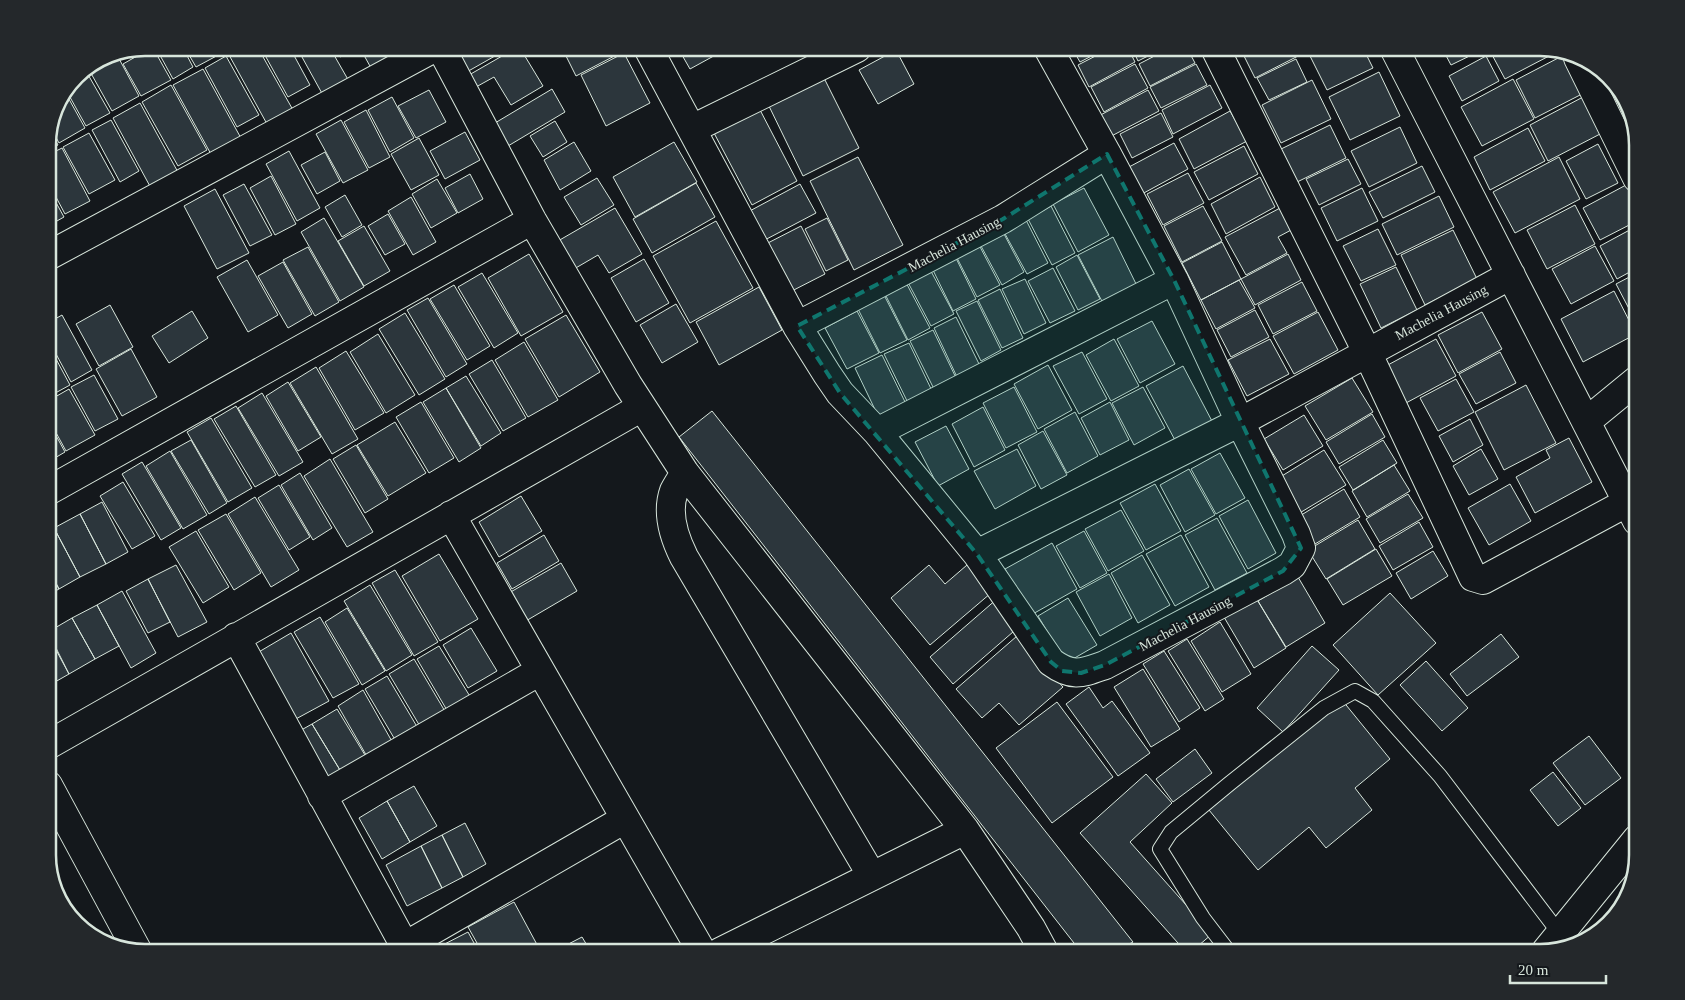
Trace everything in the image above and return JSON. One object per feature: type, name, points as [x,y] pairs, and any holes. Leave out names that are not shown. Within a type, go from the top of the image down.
[{"type":"street","points":[[56,252],[419,56]]},
{"type":"street","points":[[444,56],[532,220],[628,385],[684,473],[966,830],[1040,944]]},
{"type":"street","name":"Machelia Hausing","points":[[652,56],[797,326],[840,393],[877,432],[977,554],[1051,662],[1062,671],[1081,674],[1105,665],[1283,572],[1292,565],[1301,548],[1174,280],[1052,56]]},
{"type":"street","points":[[692,130],[841,56]]},
{"type":"street","points":[[1219,56],[1367,352],[1474,577],[1478,580],[1483,580],[1629,513]]},
{"type":"street","points":[[1398,56],[1629,503]]},
{"type":"street","points":[[1583,67],[1629,162]]},
{"type":"street","name":"Machelia Hausing","points":[[797,326],[1003,219],[1107,154]]},
{"type":"street","points":[[56,487],[532,220]]},
{"type":"street","name":"Machelia Hausing","points":[[977,554],[1240,422],[1511,275]]},
{"type":"street","points":[[877,432],[1174,280]]},
{"type":"street","points":[[1587,421],[1629,387]]},
{"type":"street","points":[[56,739],[642,407]]},
{"type":"street","points":[[684,473],[674,491],[671,514],[675,538],[681,551],[872,876]]},
{"type":"street","points":[[451,516],[697,944]]},
{"type":"street","points":[[236,638],[404,944]]},
{"type":"street","points":[[322,796],[540,671]]},
{"type":"street","points":[[56,800],[134,943]]},
{"type":"street","points":[[415,944],[625,818]]},
{"type":"street","points":[[736,944],[966,830]]},
{"type":"street","points":[[1553,943],[1629,850]]},
{"type":"lane","points":[[1223,944],[1203,918],[1160,849],[1171,832],[1230,784],[1324,708],[1355,691],[1373,701],[1440,776],[1553,943]]},
{"type":"highlighted area","points":[[1107,154],[1174,280],[1301,548],[1283,571],[1105,665],[1081,673],[1062,671],[1051,662],[977,554],[840,393],[797,326],[1003,219]]},
{"type":"building","points":[[158,56],[171,80],[141,96],[123,64],[136,57]]},
{"type":"building","points":[[160,56],[187,56],[193,67],[173,79]]},
{"type":"building","points":[[190,56],[216,56],[196,67]]},
{"type":"building","points":[[226,56],[259,115],[237,127],[205,68]]},
{"type":"building","points":[[230,56],[263,56],[293,110],[267,124]]},
{"type":"building","points":[[265,56],[294,56],[310,85],[288,97]]},
{"type":"building","points":[[301,56],[335,56],[350,83],[324,97]]},
{"type":"building","points":[[364,56],[392,56],[371,68]]},
{"type":"building","points":[[458,56],[495,56],[465,73]]},
{"type":"building","points":[[502,56],[525,56],[543,86],[511,105],[494,77],[476,87],[469,75]]},
{"type":"building","points":[[566,56],[614,56],[576,76]]},
{"type":"building","points":[[618,56],[626,56],[650,103],[606,126],[581,75]]},
{"type":"building","points":[[683,56],[714,56],[690,69]]},
{"type":"building","points":[[885,56],[899,56],[914,84],[878,104],[859,70]]},
{"type":"building","points":[[1077,56],[1092,56],[1080,62]]},
{"type":"building","points":[[1095,56],[1132,56],[1135,62],[1089,87],[1078,65]]},
{"type":"building","points":[[1136,56],[1148,56],[1138,61]]},
{"type":"building","points":[[1154,56],[1191,56],[1195,63],[1150,86],[1139,64]]},
{"type":"building","points":[[1244,56],[1298,56],[1255,78]]},
{"type":"building","points":[[1310,56],[1367,56],[1373,68],[1327,90]]},
{"type":"building","points":[[1446,56],[1470,56],[1451,65]]},
{"type":"building","points":[[1486,56],[1499,81],[1462,101],[1449,76]]},
{"type":"building","points":[[1493,56],[1548,57],[1505,79]]},
{"type":"building","points":[[1558,58],[1563,59],[1582,94],[1535,118],[1516,80]]},
{"type":"building","points":[[1296,59],[1307,82],[1269,100],[1257,78]]},
{"type":"building","points":[[120,60],[139,96],[112,111],[91,74],[106,65]]},
{"type":"building","points":[[1135,64],[1148,88],[1104,112],[1091,87]]},
{"type":"building","points":[[1196,64],[1207,85],[1161,108],[1150,87]]},
{"type":"building","points":[[203,69],[242,140],[212,156],[173,85]]},
{"type":"building","points":[[1379,72],[1400,116],[1350,140],[1329,97]]},
{"type":"building","points":[[822,74],[859,148],[803,176],[767,102]]},
{"type":"building","points":[[89,76],[110,113],[86,126],[70,97]]},
{"type":"building","points":[[1513,79],[1534,119],[1482,146],[1461,107]]},
{"type":"building","points":[[1312,80],[1331,119],[1281,143],[1262,105]]},
{"type":"building","points":[[171,85],[207,150],[178,166],[142,102]]},
{"type":"building","points":[[1210,85],[1222,108],[1173,134],[1162,110]]},
{"type":"building","points":[[552,89],[565,112],[508,146],[495,123]]},
{"type":"building","points":[[429,90],[446,122],[416,138],[398,106]]},
{"type":"building","points":[[1148,90],[1159,111],[1102,141],[1091,120]]},
{"type":"building","points":[[392,97],[414,138],[390,152],[368,110]]},
{"type":"building","points":[[1583,97],[1602,133],[1548,161],[1530,125]]},
{"type":"building","points":[[69,99],[85,128],[59,143],[56,138],[59,122]]},
{"type":"building","points":[[140,103],[179,174],[152,190],[113,118]]},
{"type":"building","points":[[759,108],[797,181],[752,205],[714,133]]},
{"type":"building","points":[[366,110],[390,157],[369,168],[344,122]]},
{"type":"building","points":[[1230,111],[1247,141],[1194,169],[1179,139]]},
{"type":"building","points":[[1161,113],[1173,137],[1132,158],[1120,134]]},
{"type":"building","points":[[111,120],[139,171],[120,182],[92,130]]},
{"type":"building","points":[[341,120],[368,170],[343,183],[316,134]]},
{"type":"building","points":[[555,121],[567,142],[543,157],[530,136]]},
{"type":"building","points":[[1330,125],[1346,158],[1293,184],[1277,151]]},
{"type":"building","points":[[1400,127],[1417,163],[1369,187],[1351,151]]},
{"type":"building","points":[[1528,128],[1545,161],[1490,190],[1474,157]]},
{"type":"building","points":[[465,132],[480,160],[445,179],[430,151]]},
{"type":"building","points":[[89,133],[115,180],[89,194],[63,147]]},
{"type":"building","points":[[419,138],[439,175],[411,190],[391,154]]},
{"type":"building","points":[[574,142],[591,171],[560,190],[544,160]]},
{"type":"building","points":[[674,142],[697,182],[635,217],[613,177]]},
{"type":"building","points":[[1174,143],[1188,169],[1142,194],[1129,167]]},
{"type":"building","points":[[1598,144],[1618,183],[1586,199],[1566,161]]},
{"type":"building","points":[[1244,146],[1258,174],[1209,200],[1194,172]]},
{"type":"building","points":[[62,148],[90,201],[65,214],[56,197],[56,151]]},
{"type":"building","points":[[289,151],[320,208],[297,221],[266,164]]},
{"type":"building","points":[[325,152],[340,181],[317,194],[301,165]]},
{"type":"building","points":[[858,157],[903,245],[854,270],[810,181]]},
{"type":"building","points":[[1559,157],[1580,199],[1515,233],[1493,192]]},
{"type":"building","points":[[1348,159],[1361,184],[1319,205],[1306,179]]},
{"type":"building","points":[[1422,166],[1435,192],[1383,218],[1369,192]]},
{"type":"building","points":[[1188,173],[1204,203],[1163,225],[1147,194]]},
{"type":"building","points":[[470,174],[483,199],[458,213],[445,188]]},
{"type":"building","points":[[271,176],[296,224],[275,235],[250,188]]},
{"type":"building","points":[[1260,177],[1275,207],[1226,234],[1211,204]]},
{"type":"building","points":[[597,178],[614,205],[581,225],[564,197]]},
{"type":"building","points":[[437,179],[457,213],[431,228],[412,194]]},
{"type":"building","points":[[696,183],[715,217],[652,253],[633,219]]},
{"type":"building","points":[[244,184],[272,235],[250,246],[223,195]]},
{"type":"building","points":[[800,184],[816,213],[761,242],[746,213]]},
{"type":"building","points":[[1626,185],[1629,191],[1629,225],[1600,240],[1583,208]]},
{"type":"building","points":[[1084,188],[1109,235],[1078,252],[1053,204]]},
{"type":"building","points":[[1362,188],[1378,221],[1337,241],[1321,208]]},
{"type":"building","points":[[215,189],[249,253],[217,269],[184,206]]},
{"type":"building","points":[[345,195],[362,225],[342,237],[325,207]]},
{"type":"building","points":[[1439,196],[1454,227],[1397,255],[1382,224]]},
{"type":"building","points":[[411,197],[436,242],[413,255],[388,211]]},
{"type":"building","points":[[56,202],[64,217],[56,222]]},
{"type":"building","points":[[1575,205],[1595,244],[1547,269],[1527,230]]},
{"type":"building","points":[[1051,206],[1075,253],[1052,265],[1028,219]]},
{"type":"building","points":[[1203,206],[1222,241],[1182,262],[1164,226]]},
{"type":"building","points":[[1282,207],[1293,229],[1278,237],[1287,253],[1246,275],[1225,237]]},
{"type":"building","points":[[615,208],[642,254],[609,273],[598,255],[574,269],[558,241]]},
{"type":"building","points":[[388,214],[405,244],[385,255],[368,226]]},
{"type":"building","points":[[324,218],[364,287],[340,301],[301,232]]},
{"type":"building","points":[[827,218],[848,260],[826,271],[805,229]]},
{"type":"building","points":[[1026,220],[1048,263],[1027,274],[1004,232]]},
{"type":"building","points":[[716,221],[753,288],[690,323],[653,256]]},
{"type":"building","points":[[364,226],[390,271],[364,286],[338,241]]},
{"type":"building","points":[[801,226],[825,274],[786,294],[762,246]]},
{"type":"building","points":[[1378,229],[1396,265],[1361,281],[1343,246]]},
{"type":"building","points":[[1453,230],[1477,279],[1425,305],[1401,255]]},
{"type":"building","points":[[1629,230],[1629,272],[1617,279],[1600,246]]},
{"type":"building","points":[[1004,234],[1024,272],[1002,285],[981,246]]},
{"type":"building","points":[[1113,237],[1140,292],[1106,309],[1078,255]]},
{"type":"building","points":[[1222,242],[1241,279],[1201,300],[1182,263]]},
{"type":"building","points":[[978,243],[1000,285],[977,297],[956,256]]},
{"type":"building","points":[[1595,246],[1614,281],[1571,304],[1552,269]]},
{"type":"building","points":[[308,247],[339,302],[315,316],[283,260]]},
{"type":"building","points":[[953,252],[976,299],[953,311],[930,264]]},
{"type":"building","points":[[529,254],[563,312],[521,336],[488,278]]},
{"type":"building","points":[[1288,254],[1301,280],[1255,305],[1241,279]]},
{"type":"building","points":[[1077,255],[1100,299],[1078,310],[1056,267]]},
{"type":"building","points":[[644,259],[669,303],[636,322],[611,278]]},
{"type":"building","points":[[247,260],[278,315],[248,332],[217,277]]},
{"type":"building","points":[[283,262],[312,314],[288,328],[258,276]]},
{"type":"building","points":[[926,262],[954,314],[931,326],[903,273]]},
{"type":"building","points":[[1396,267],[1417,310],[1381,328],[1360,284]]},
{"type":"building","points":[[1053,268],[1075,311],[1050,323],[1028,281]]},
{"type":"building","points":[[482,273],[518,333],[494,348],[458,287]]},
{"type":"building","points":[[902,275],[930,328],[908,340],[881,286]]},
{"type":"building","points":[[1629,277],[1629,309],[1616,284]]},
{"type":"building","points":[[1025,279],[1046,323],[1024,334],[1002,289]]},
{"type":"building","points":[[1239,280],[1255,308],[1216,329],[1201,300]]},
{"type":"building","points":[[1302,282],[1317,311],[1273,334],[1258,305]]},
{"type":"building","points":[[454,285],[490,346],[467,360],[430,299]]},
{"type":"building","points":[[759,287],[782,330],[719,365],[696,322]]},
{"type":"building","points":[[1000,289],[1023,338],[1002,348],[978,300]]},
{"type":"building","points":[[1614,291],[1629,320],[1629,338],[1583,362],[1561,319]]},
{"type":"building","points":[[883,293],[907,340],[880,353],[857,307]]},
{"type":"building","points":[[428,298],[467,364],[446,377],[407,310]]},
{"type":"building","points":[[977,301],[1001,350],[981,361],[956,311]]},
{"type":"building","points":[[676,304],[698,342],[662,363],[640,325]]},
{"type":"building","points":[[110,305],[133,347],[99,366],[76,324]]},
{"type":"building","points":[[1255,310],[1269,337],[1231,357],[1217,330]]},
{"type":"building","points":[[192,311],[208,338],[169,363],[152,336]]},
{"type":"building","points":[[857,311],[879,353],[847,369],[825,328]]},
{"type":"building","points":[[1318,312],[1338,350],[1294,374],[1273,336]]},
{"type":"building","points":[[1482,312],[1502,349],[1458,373],[1438,335]]},
{"type":"building","points":[[405,313],[445,379],[419,395],[379,329]]},
{"type":"building","points":[[62,315],[92,370],[71,382],[56,354],[56,318]]},
{"type":"building","points":[[566,315],[600,372],[559,397],[525,339]]},
{"type":"building","points":[[956,317],[980,366],[957,377],[934,328]]},
{"type":"building","points":[[1152,321],[1175,364],[1140,383],[1117,339]]},
{"type":"building","points":[[933,330],[958,382],[936,393],[910,341]]},
{"type":"building","points":[[378,334],[415,395],[386,413],[350,352]]},
{"type":"building","points":[[1114,339],[1139,386],[1111,401],[1086,355]]},
{"type":"building","points":[[1270,339],[1289,374],[1247,396],[1228,360]]},
{"type":"building","points":[[1436,339],[1456,376],[1406,403],[1386,366]]},
{"type":"building","points":[[524,342],[558,400],[528,417],[495,360]]},
{"type":"building","points":[[909,343],[934,395],[910,407],[884,354]]},
{"type":"building","points":[[131,349],[157,397],[122,416],[96,369]]},
{"type":"building","points":[[346,351],[384,413],[355,430],[319,368]]},
{"type":"building","points":[[1082,352],[1107,399],[1079,414],[1053,366]]},
{"type":"building","points":[[1500,352],[1516,383],[1476,404],[1459,374]]},
{"type":"building","points":[[882,355],[908,408],[881,422],[855,368]]},
{"type":"building","points":[[56,359],[70,385],[56,393]]},
{"type":"building","points":[[492,360],[526,418],[503,431],[469,374]]},
{"type":"building","points":[[1048,365],[1072,410],[1038,429],[1014,384]]},
{"type":"building","points":[[1183,366],[1213,423],[1176,442],[1146,386]]},
{"type":"building","points":[[316,367],[358,439],[332,454],[290,383]]},
{"type":"building","points":[[94,375],[118,419],[95,431],[71,387]]},
{"type":"building","points":[[466,376],[501,433],[481,446],[446,388]]},
{"type":"building","points":[[1352,378],[1373,412],[1326,440],[1305,406]]},
{"type":"building","points":[[1456,379],[1474,412],[1438,431],[1420,398]]},
{"type":"building","points":[[288,382],[321,437],[298,451],[266,396]]},
{"type":"building","points":[[1526,385],[1556,443],[1504,470],[1475,412]]},
{"type":"building","points":[[1014,387],[1037,432],[1006,448],[983,403]]},
{"type":"building","points":[[1143,387],[1165,428],[1134,445],[1112,403]]},
{"type":"building","points":[[446,388],[481,448],[459,462],[423,402]]},
{"type":"building","points":[[69,389],[95,435],[66,451],[56,433],[56,396]]},
{"type":"building","points":[[262,393],[303,462],[279,476],[238,408]]},
{"type":"building","points":[[421,402],[454,458],[429,473],[396,417]]},
{"type":"building","points":[[1110,402],[1129,440],[1100,455],[1081,418]]},
{"type":"building","points":[[236,406],[276,475],[255,487],[214,419]]},
{"type":"building","points":[[983,407],[1005,450],[974,467],[952,424]]},
{"type":"building","points":[[712,411],[1133,942],[1129,944],[1075,944],[679,437]]},
{"type":"building","points":[[1075,412],[1098,456],[1067,473],[1044,429]]},
{"type":"building","points":[[1372,414],[1385,437],[1339,464],[1326,442]]},
{"type":"building","points":[[1304,415],[1323,446],[1283,470],[1264,439]]},
{"type":"building","points":[[211,418],[252,488],[228,502],[187,432]]},
{"type":"building","points":[[1470,419],[1483,445],[1453,462],[1439,436]]},
{"type":"building","points":[[395,422],[426,473],[388,496],[357,445]]},
{"type":"building","points":[[946,426],[969,469],[938,486],[915,442]]},
{"type":"building","points":[[1043,431],[1067,475],[1041,489],[1018,445]]},
{"type":"building","points":[[56,436],[65,452],[56,457]]},
{"type":"building","points":[[1569,438],[1592,482],[1535,513],[1516,477],[1550,458],[1546,450]]},
{"type":"building","points":[[191,440],[227,503],[209,514],[171,451]]},
{"type":"building","points":[[1383,440],[1397,463],[1353,490],[1339,467]]},
{"type":"building","points":[[356,445],[388,499],[365,513],[333,459]]},
{"type":"building","points":[[1017,449],[1036,486],[995,509],[974,471]]},
{"type":"building","points":[[1481,449],[1498,479],[1469,495],[1453,466]]},
{"type":"building","points":[[1324,450],[1346,485],[1298,514],[1277,479]]},
{"type":"building","points":[[170,451],[207,515],[183,529],[146,466]]},
{"type":"building","points":[[1220,453],[1245,498],[1216,514],[1191,469]]},
{"type":"building","points":[[330,459],[373,532],[347,547],[304,476]]},
{"type":"building","points":[[142,462],[181,528],[161,540],[122,474]]},
{"type":"building","points":[[1394,465],[1410,491],[1367,517],[1352,491]]},
{"type":"building","points":[[1189,469],[1215,515],[1185,532],[1160,485]]},
{"type":"building","points":[[300,473],[332,528],[313,540],[281,485]]},
{"type":"building","points":[[123,482],[155,536],[132,549],[100,496]]},
{"type":"building","points":[[1155,484],[1181,531],[1146,550],[1120,503]]},
{"type":"building","points":[[1510,484],[1531,521],[1489,545],[1468,508]]},
{"type":"building","points":[[279,485],[310,537],[289,550],[258,498]]},
{"type":"building","points":[[1344,489],[1360,517],[1315,544],[1298,517]]},
{"type":"building","points":[[1408,494],[1423,518],[1380,543],[1366,519]]},
{"type":"building","points":[[521,496],[542,531],[499,557],[479,522]]},
{"type":"building","points":[[255,497],[299,570],[271,587],[228,514]]},
{"type":"building","points":[[1248,500],[1276,553],[1248,569],[1219,516]]},
{"type":"building","points":[[102,502],[128,552],[106,564],[80,514]]},
{"type":"building","points":[[1121,510],[1144,551],[1108,571],[1085,529]]},
{"type":"building","points":[[80,514],[106,564],[80,577],[56,532],[56,527]]},
{"type":"building","points":[[226,514],[261,573],[234,590],[198,530]]},
{"type":"building","points":[[1217,518],[1247,573],[1215,590],[1185,535]]},
{"type":"building","points":[[1358,520],[1375,549],[1326,579],[1308,550]]},
{"type":"building","points":[[1419,522],[1433,547],[1393,570],[1379,546]]},
{"type":"building","points":[[196,531],[229,587],[203,603],[169,547]]},
{"type":"building","points":[[1084,531],[1107,573],[1080,588],[1056,546]]},
{"type":"building","points":[[56,532],[80,577],[59,589],[56,583]]},
{"type":"building","points":[[544,535],[559,561],[512,589],[497,563]]},
{"type":"building","points":[[1181,535],[1209,587],[1175,606],[1146,554]]},
{"type":"building","points":[[1052,543],[1077,589],[1031,615],[1005,569]]},
{"type":"building","points":[[1376,549],[1392,576],[1343,605],[1327,579]]},
{"type":"building","points":[[1433,551],[1448,576],[1411,599],[1396,573]]},
{"type":"building","points":[[439,554],[478,619],[440,641],[402,576]]},
{"type":"building","points":[[1142,555],[1170,605],[1138,623],[1111,573]]},
{"type":"building","points":[[561,563],[577,591],[519,625],[502,597]]},
{"type":"building","points":[[176,565],[207,622],[178,637],[148,579]]},
{"type":"building","points":[[929,565],[945,584],[967,565],[991,593],[930,645],[891,598]]},
{"type":"building","points":[[395,570],[438,642],[414,656],[372,583]]},
{"type":"building","points":[[1109,574],[1132,618],[1100,636],[1076,592]]},
{"type":"building","points":[[1298,577],[1325,623],[1286,647],[1258,601]]},
{"type":"building","points":[[148,579],[170,622],[148,633],[126,591]]},
{"type":"building","points":[[370,585],[412,655],[386,671],[344,601]]},
{"type":"building","points":[[122,591],[156,653],[131,668],[97,605]]},
{"type":"building","points":[[1253,593],[1286,648],[1254,668],[1221,612]]},
{"type":"building","points":[[1390,593],[1436,643],[1378,695],[1333,645]]},
{"type":"building","points":[[998,598],[1021,625],[953,684],[930,657]]},
{"type":"building","points":[[1068,598],[1097,645],[1066,663],[1038,616]]},
{"type":"building","points":[[97,605],[119,646],[95,659],[72,618]]},
{"type":"building","points":[[347,608],[385,671],[362,685],[325,622]]},
{"type":"building","points":[[320,617],[359,684],[333,698],[294,632]]},
{"type":"building","points":[[72,618],[95,659],[69,674],[56,648],[56,627]]},
{"type":"building","points":[[1220,622],[1251,674],[1222,692],[1191,641]]},
{"type":"building","points":[[471,628],[497,671],[468,688],[443,645]]},
{"type":"building","points":[[291,633],[329,701],[294,720],[257,653]]},
{"type":"building","points":[[1501,634],[1519,657],[1467,696],[1450,674]]},
{"type":"building","points":[[1017,636],[1063,687],[1019,725],[999,703],[982,718],[956,689]]},
{"type":"building","points":[[1187,639],[1224,699],[1205,711],[1168,651]]},
{"type":"building","points":[[439,646],[471,698],[448,712],[417,659]]},
{"type":"building","points":[[1312,646],[1339,670],[1283,732],[1257,708]]},
{"type":"building","points":[[56,650],[69,674],[56,681]]},
{"type":"building","points":[[1164,651],[1200,708],[1179,722],[1143,664]]},
{"type":"building","points":[[414,659],[446,713],[421,728],[389,674]]},
{"type":"building","points":[[1426,661],[1468,708],[1442,731],[1400,685]]},
{"type":"building","points":[[1143,669],[1180,729],[1151,747],[1114,687]]},
{"type":"building","points":[[387,676],[419,730],[397,743],[365,689]]},
{"type":"building","points":[[1089,687],[1103,708],[1112,701],[1150,753],[1118,776],[1066,704]]},
{"type":"building","points":[[363,690],[394,745],[369,760],[338,706]]},
{"type":"building","points":[[1342,700],[1390,759],[1355,788],[1372,810],[1326,848],[1309,827],[1258,870],[1209,810]]},
{"type":"building","points":[[1057,702],[1113,777],[1052,823],[996,748]]},
{"type":"building","points":[[337,709],[368,760],[343,775],[312,724]]},
{"type":"building","points":[[312,724],[343,775],[327,785],[296,733]]},
{"type":"building","points":[[1589,736],[1621,778],[1585,805],[1553,763]]},
{"type":"building","points":[[1195,749],[1212,773],[1173,802],[1156,779]]},
{"type":"building","points":[[1553,772],[1581,808],[1558,826],[1530,790]]},
{"type":"building","points":[[1146,774],[1172,803],[1130,842],[1212,934],[1200,944],[1179,944],[1080,833]]},
{"type":"building","points":[[414,786],[437,826],[410,842],[387,801]]},
{"type":"building","points":[[387,801],[410,842],[382,859],[359,818]]},
{"type":"building","points":[[465,823],[486,864],[463,877],[442,835]]},
{"type":"building","points":[[442,835],[463,877],[442,888],[421,846]]},
{"type":"building","points":[[421,846],[442,888],[407,906],[386,865]]},
{"type":"building","points":[[514,902],[537,944],[478,944],[468,927]]},
{"type":"building","points":[[468,932],[475,944],[445,944]]},
{"type":"building","points":[[582,937],[586,944],[568,944]]}]
